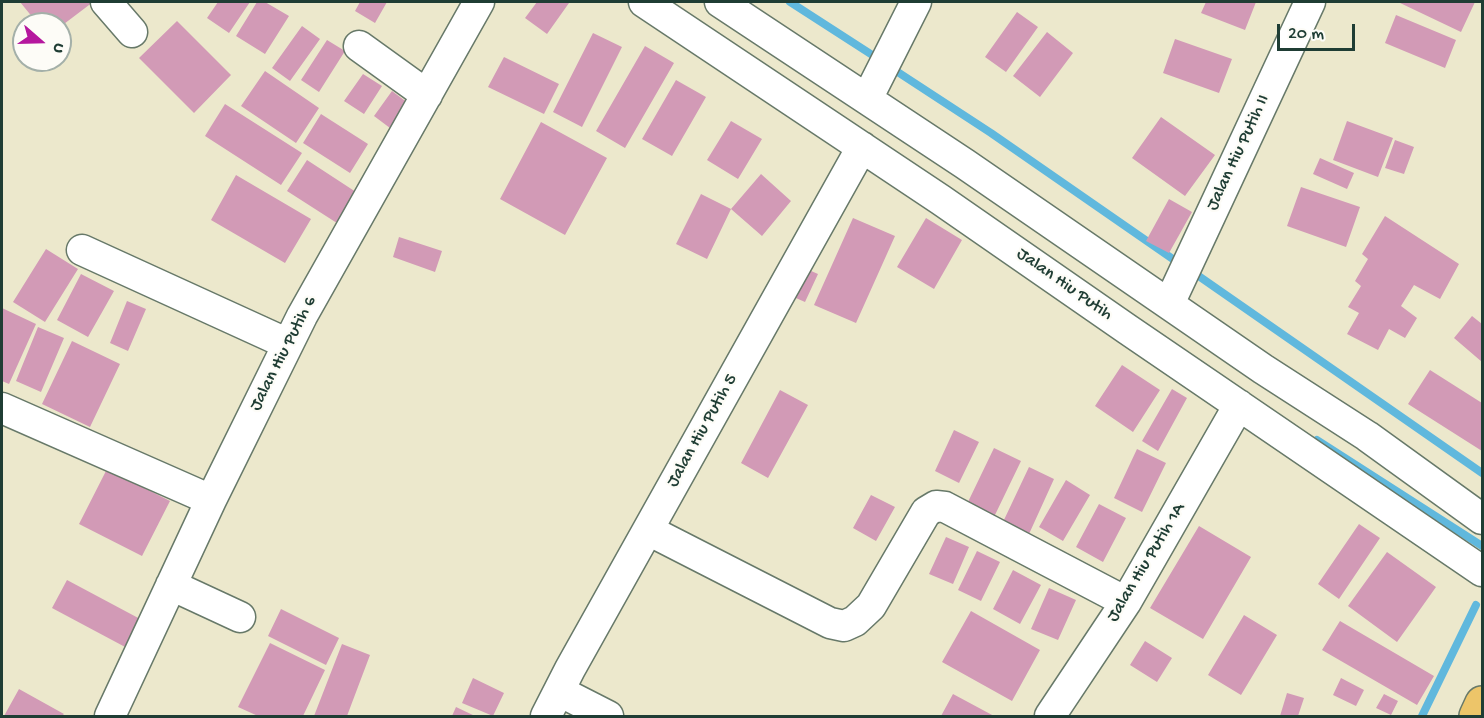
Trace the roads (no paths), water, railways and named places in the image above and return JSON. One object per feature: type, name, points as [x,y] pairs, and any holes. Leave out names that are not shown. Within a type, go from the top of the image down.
[{"type":"main road","points":[[1476,717],[1482,703]]},
{"type":"street","points":[[106,2],[132,32]]},
{"type":"street","name":"Jalan Hiu Putih 6","points":[[110,717],[211,500],[302,316],[479,2]]},
{"type":"street","name":"Jalan Hiu Putih","points":[[644,2],[862,147],[1482,571]]},
{"type":"street","points":[[720,2],[867,99],[1263,369],[1367,436],[1482,519]]},
{"type":"street","points":[[867,99],[916,2]]},
{"type":"street","name":"Jalan Hiu Putih II","points":[[1169,304],[1310,2]]},
{"type":"street","points":[[359,46],[428,95]]},
{"type":"street","name":"Jalan Hiu Putih 5","points":[[552,704],[862,147]]},
{"type":"street","points":[[82,250],[288,344]]},
{"type":"street","name":"Jalan Hiu Putih 1A","points":[[1050,717],[1126,603],[1239,405]]},
{"type":"street","points":[[2,408],[211,500]]},
{"type":"street","points":[[648,530],[830,623],[844,626],[855,621],[871,606],[926,512],[936,506],[945,507],[1126,603]]},
{"type":"street","points":[[171,585],[240,617]]},
{"type":"street","points":[[552,704],[608,717]]},
{"type":"waterway","points":[[790,2],[880,60]]},
{"type":"waterway","points":[[890,67],[991,133],[1180,264]]},
{"type":"waterway","points":[[1190,270],[1482,473]]},
{"type":"waterway","points":[[1317,440],[1482,546]]},
{"type":"waterway","points":[[1422,716],[1476,605]]}]
